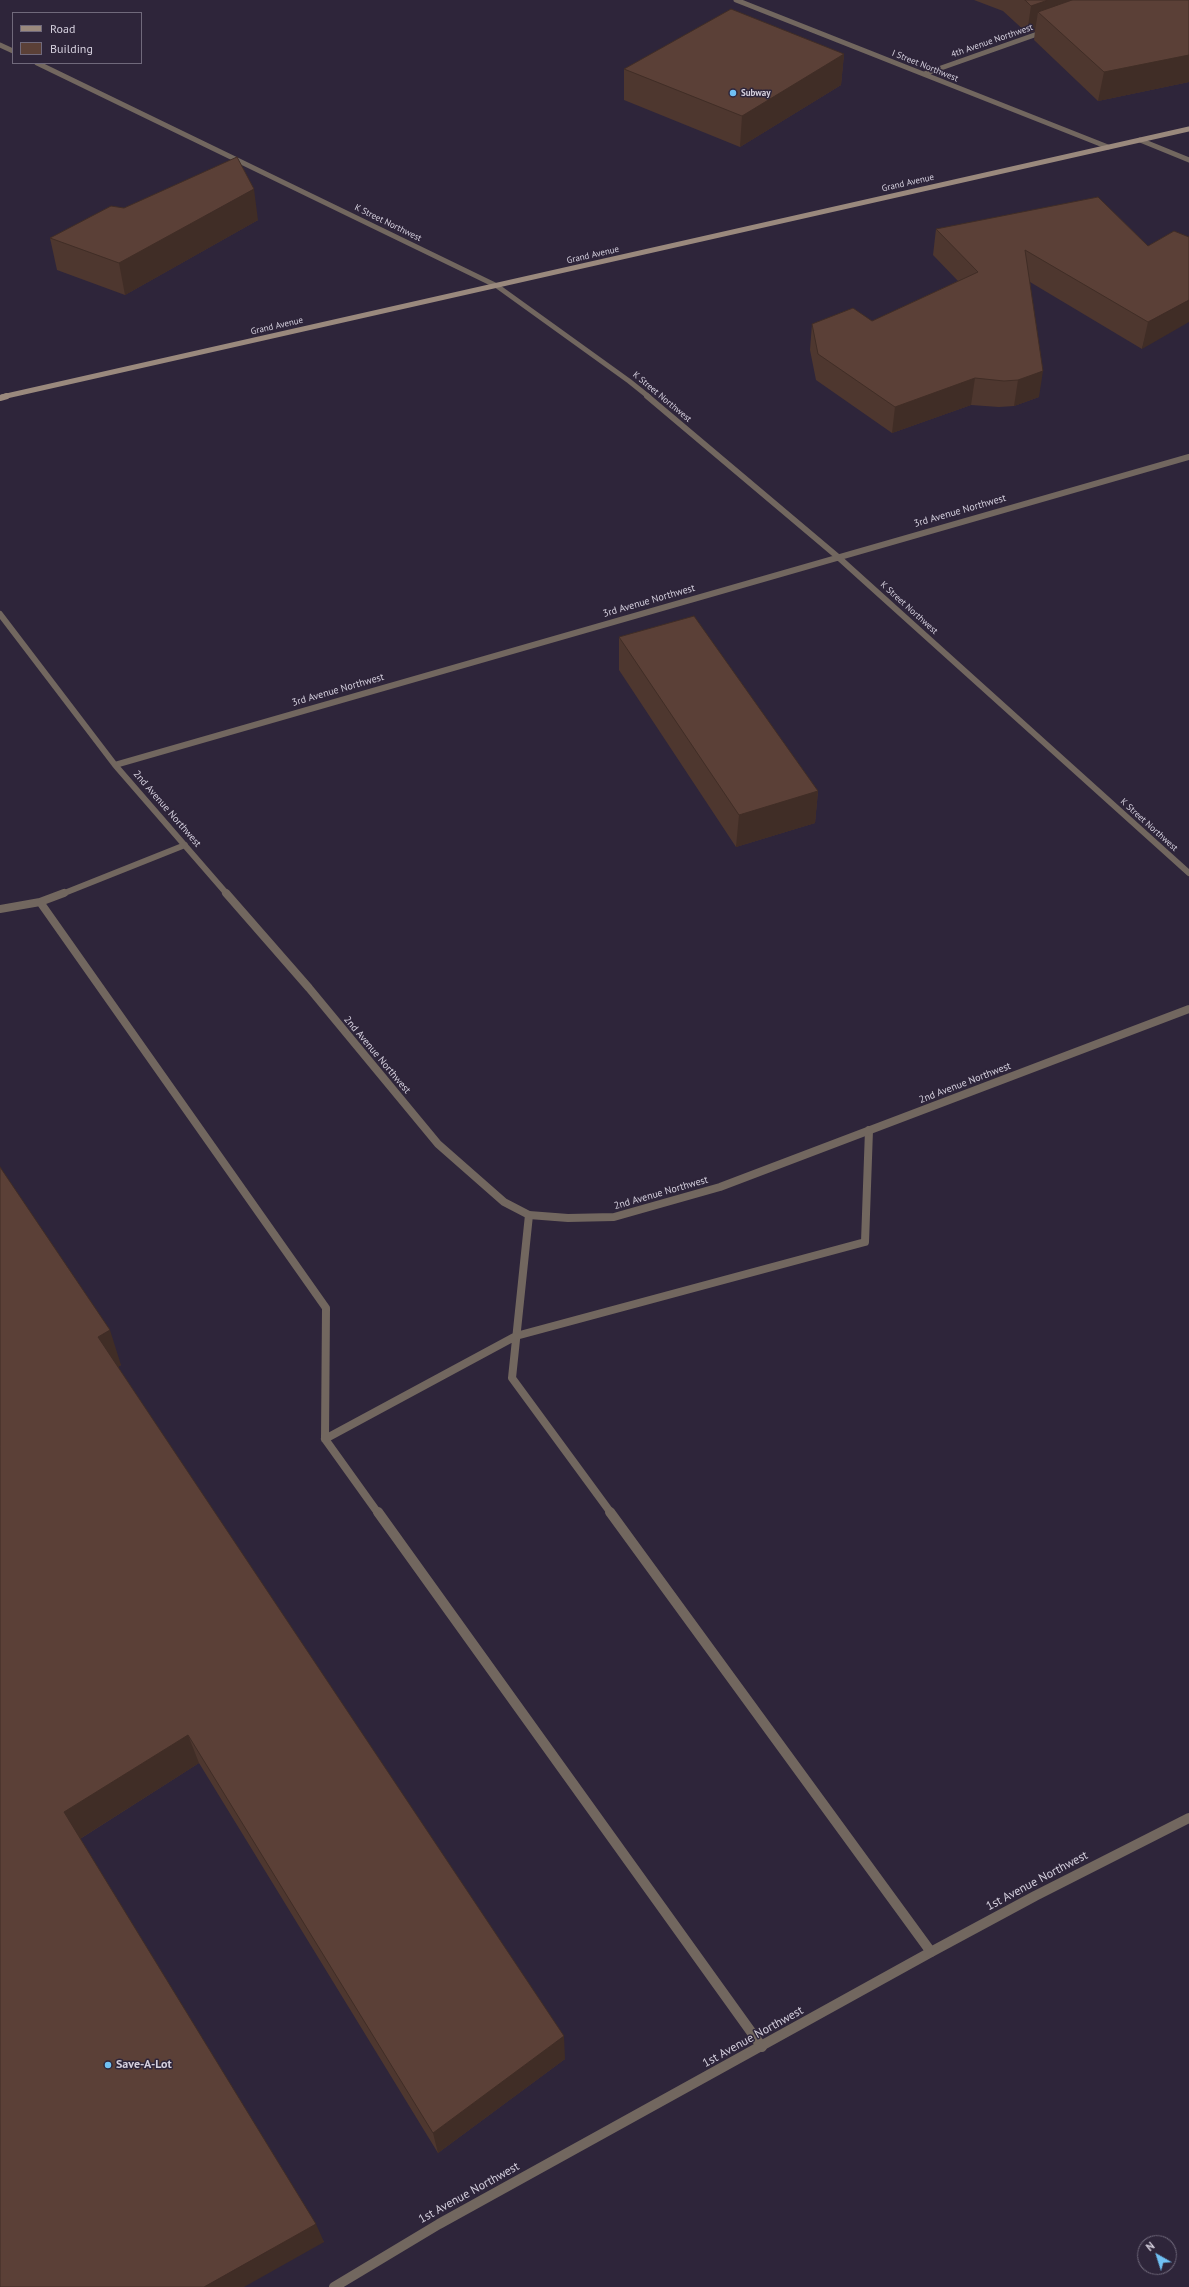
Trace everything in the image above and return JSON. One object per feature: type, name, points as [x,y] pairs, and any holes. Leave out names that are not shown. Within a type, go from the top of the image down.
[{"type":"street","name":"I Street Northwest","points":[[736,0],[1108,147]]},
{"type":"street","name":"4th Avenue Northwest","points":[[924,74],[1052,29]]},
{"type":"street","points":[[0,45],[12,51]]},
{"type":"street","name":"K Street Northwest","points":[[40,64],[498,286],[629,380],[838,557],[1189,873]]},
{"type":"street","name":"Grand Avenue","points":[[0,398],[1189,129]]},
{"type":"street","points":[[1140,140],[1189,160]]},
{"type":"street","name":"3rd Avenue Northwest","points":[[115,764],[1189,457]]},
{"type":"street","name":"2nd Avenue Northwest","points":[[0,614],[115,764],[309,988],[438,1144],[504,1202],[529,1215],[568,1218],[614,1217],[720,1187],[1189,1009]]},
{"type":"street","points":[[0,909],[40,902],[185,845]]},
{"type":"street","points":[[40,902],[326,1308],[325,1439],[762,2047]]},
{"type":"street","points":[[325,1439],[516,1336],[865,1242],[869,1130]]},
{"type":"street","points":[[529,1215],[512,1378],[931,1952]]},
{"type":"street","name":"1st Avenue Northwest","points":[[334,2287],[439,2224],[762,2047],[931,1952],[1035,1896],[1189,1818]]},
{"type":"building","points":[[1025,0],[1048,0],[1031,6]]},
{"type":"building","points":[[1072,0],[1189,0],[1189,55],[1104,72],[1038,12]]},
{"type":"building","points":[[731,9],[844,54],[742,116],[624,69]]},
{"type":"building","points":[[237,157],[254,189],[119,263],[50,238],[111,206],[124,208]]},
{"type":"building","points":[[1098,197],[1148,246],[1174,231],[1189,237],[1189,300],[1148,322],[1025,250],[1043,371],[1018,380],[1004,381],[975,378],[895,407],[818,354],[812,324],[853,308],[872,321],[978,272],[936,229]]},
{"type":"building","points":[[694,616],[818,791],[739,815],[619,637]]},
{"type":"building","points":[[0,1167],[110,1330],[98,1337],[564,2036],[433,2133],[188,1735],[64,1812],[316,2224],[204,2287],[0,2287]]},
{"type":"place","name":"Subway","points":[[733,93]]},
{"type":"place","name":"Save-A-Lot","points":[[108,2065]]}]
